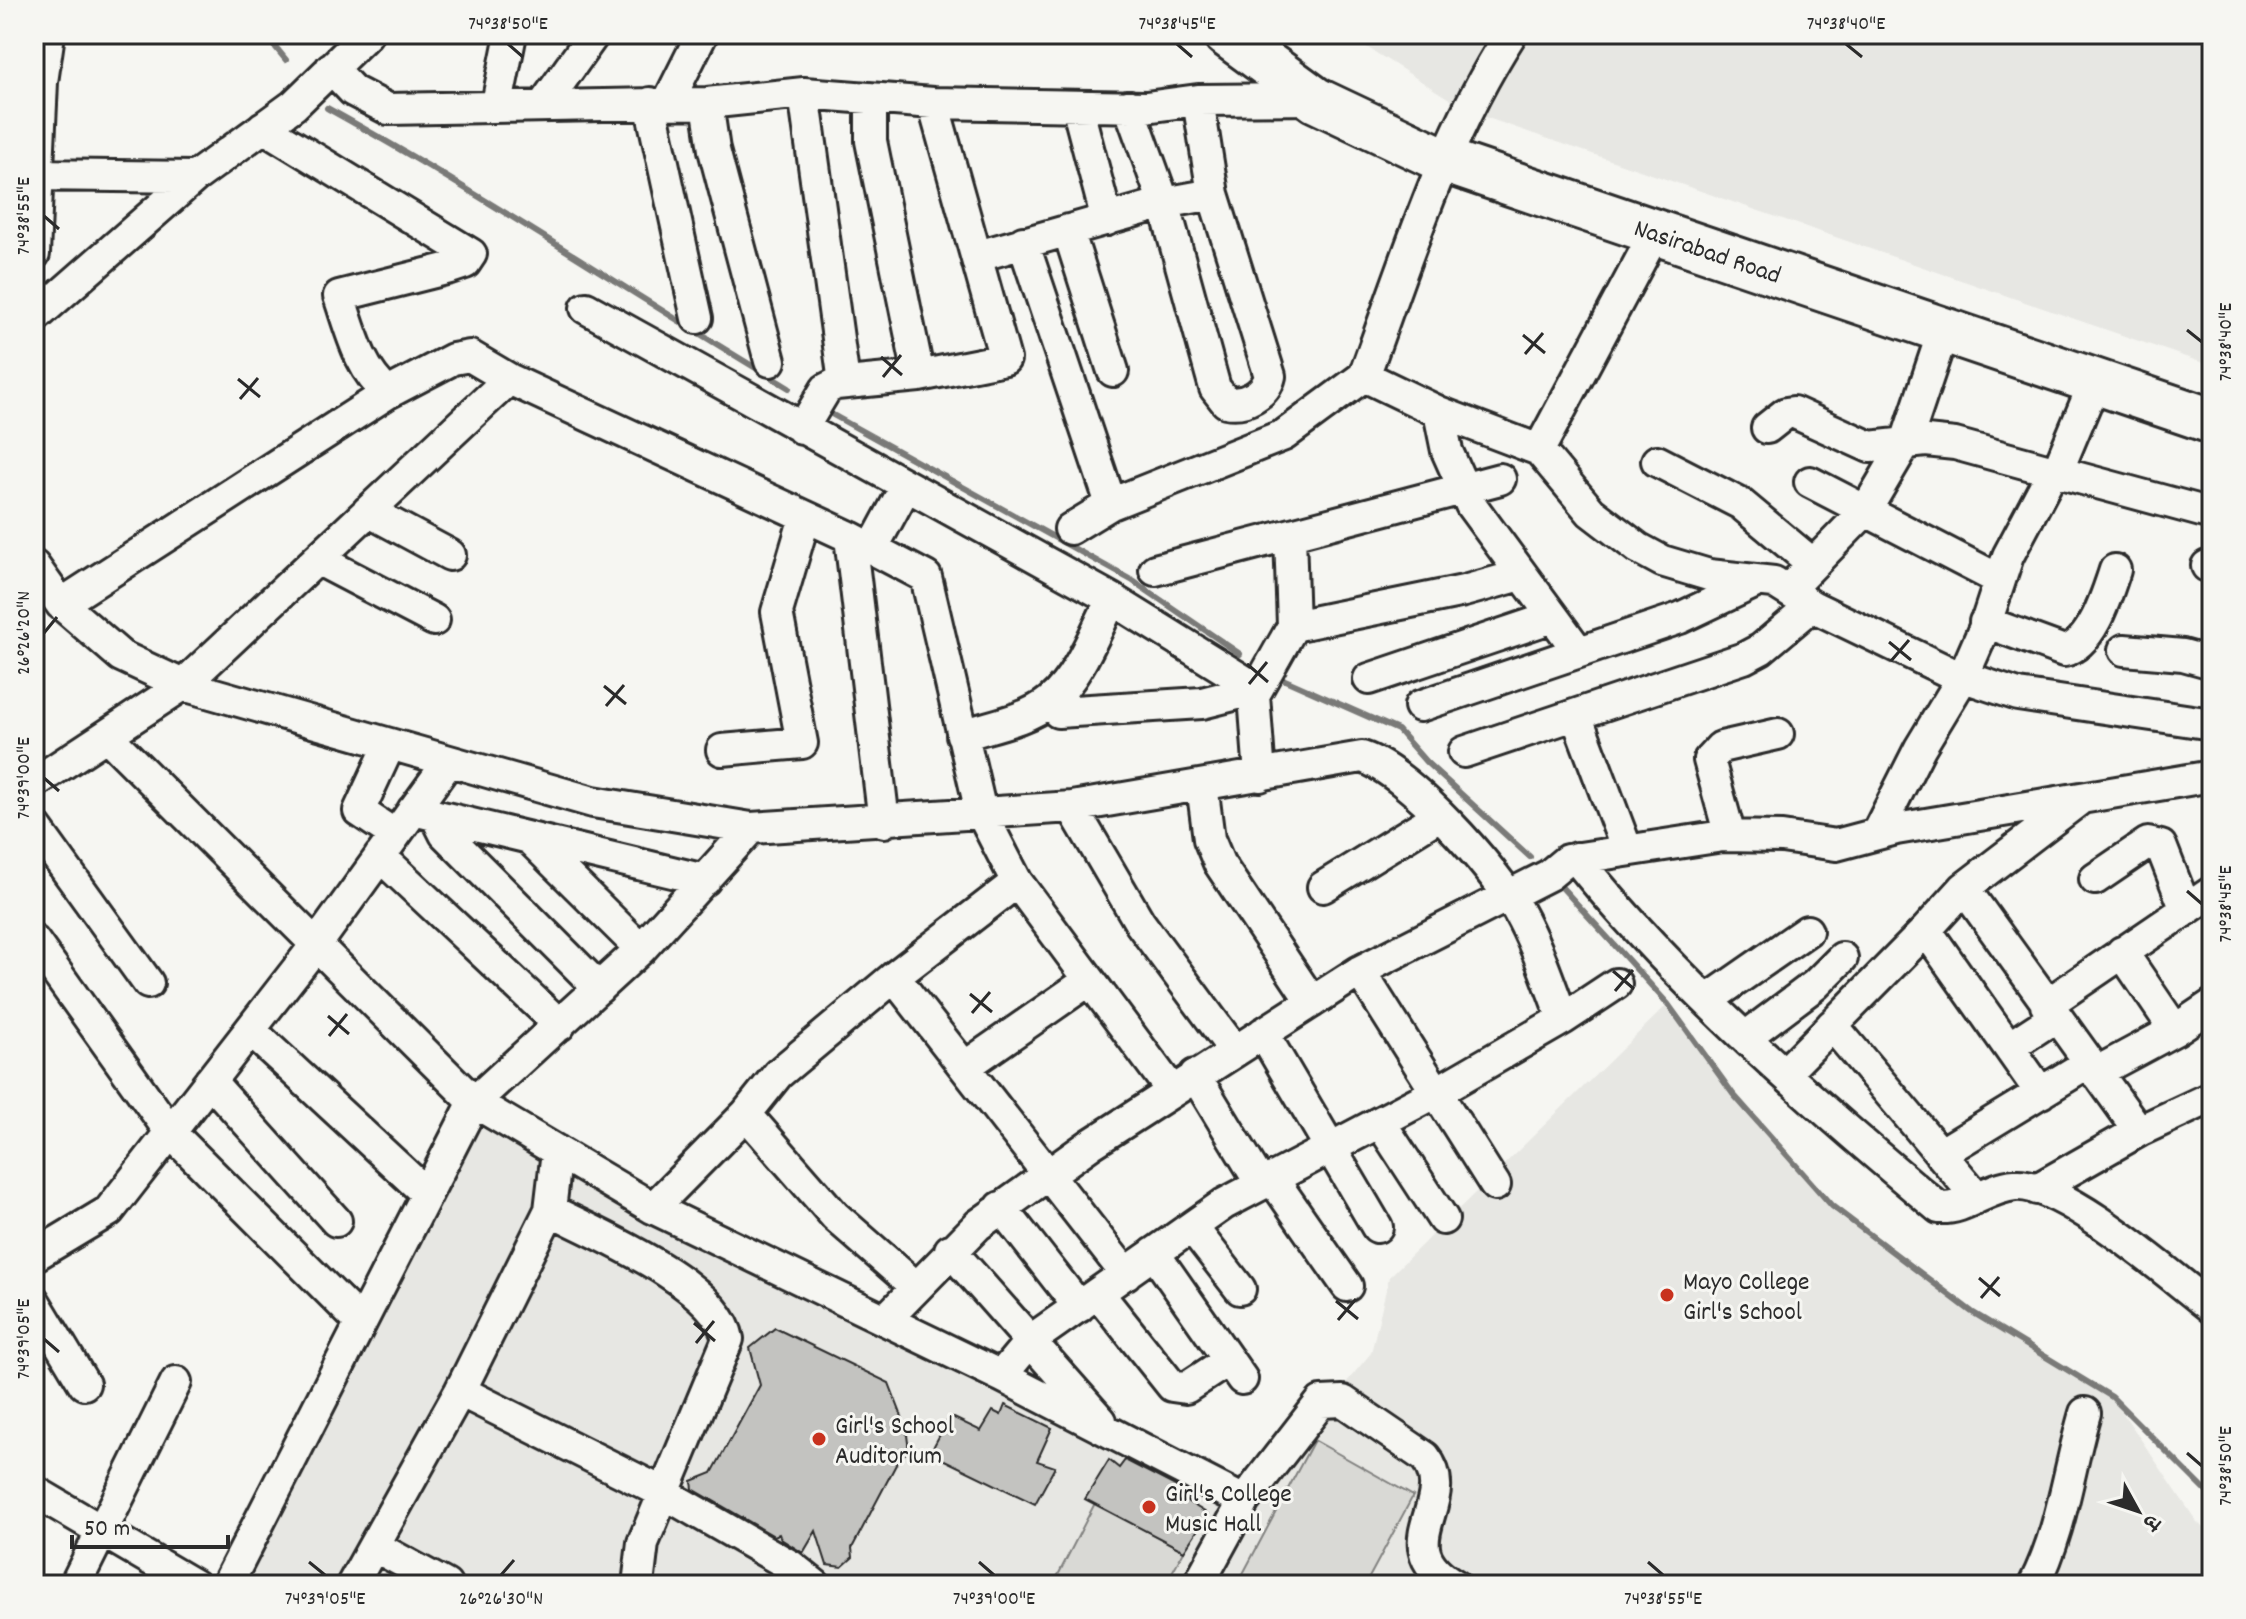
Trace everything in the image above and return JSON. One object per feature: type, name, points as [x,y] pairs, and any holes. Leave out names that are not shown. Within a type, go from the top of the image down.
[{"type":"highway","name":"Nasirabad Road","points":[[1226,34],[1324,95],[1446,153],[1655,233],[2212,421]]},
{"type":"highway","name":"Nasirabad Road","points":[[1255,34],[1324,95]]},
{"type":"highway","name":"Nasirabad Road","points":[[1446,153],[1673,221],[2212,393]]},
{"type":"street","points":[[34,254],[38,82],[49,34]]},
{"type":"street","points":[[34,318],[195,177],[294,105],[367,34]]},
{"type":"street","points":[[497,104],[511,34]]},
{"type":"street","points":[[544,104],[594,34]]},
{"type":"street","points":[[697,318],[659,102],[702,34]]},
{"type":"street","points":[[1070,529],[1111,504],[1284,435],[1364,376],[1446,153],[1487,71],[1511,34]]},
{"type":"street","points":[[328,71],[353,91],[388,109],[497,104],[707,103],[804,93],[933,103],[1077,106],[1324,95]]},
{"type":"street","points":[[804,93],[835,386],[805,424]]},
{"type":"street","points":[[871,99],[871,141],[919,376]]},
{"type":"street","points":[[1129,106],[1164,203],[1215,388],[1226,402],[1234,404],[1261,393],[1270,376],[1213,194],[1198,100]]},
{"type":"street","points":[[707,103],[714,150],[770,361]]},
{"type":"street","points":[[835,386],[919,376],[1005,359],[933,103]]},
{"type":"street","points":[[1077,106],[1107,220]]},
{"type":"street","points":[[263,127],[471,254],[465,263],[450,268],[339,296],[364,364],[375,382],[388,393]]},
{"type":"street","points":[[36,175],[195,177]]},
{"type":"street","points":[[978,256],[1164,203],[1213,194]]},
{"type":"street","points":[[1068,230],[1113,371]]},
{"type":"street","points":[[1539,450],[1655,233]]},
{"type":"street","points":[[1023,242],[1111,504]]},
{"type":"street","points":[[586,308],[805,424],[906,486],[1259,683]]},
{"type":"street","points":[[1464,752],[1744,658],[1761,649],[1801,597],[1813,564],[1866,510],[1906,442],[1943,332]]},
{"type":"street","points":[[61,604],[388,393],[453,359],[470,356],[509,379],[861,543],[926,577],[981,812],[1017,882],[1088,981],[1184,1083],[1267,1181],[1347,1286]]},
{"type":"street","points":[[1364,376],[1439,412],[1539,450],[1591,512],[1638,548],[1683,568],[1760,580],[1963,677],[2018,695],[2212,724]]},
{"type":"street","points":[[34,783],[183,685],[509,379]]},
{"type":"street","points":[[1877,833],[1920,748],[1963,677],[1998,579],[2055,471],[2095,381]]},
{"type":"street","points":[[1439,412],[1447,451],[1462,487],[1521,575],[1579,652]]},
{"type":"street","points":[[1767,428],[1786,413],[1793,412],[1870,447],[1884,448],[1906,442],[1955,444],[2212,514]]},
{"type":"street","points":[[1657,461],[1741,504],[1813,564]]},
{"type":"street","points":[[1155,570],[1500,479]]},
{"type":"street","points":[[1810,482],[1998,579]]},
{"type":"street","points":[[884,822],[861,543],[906,486]]},
{"type":"street","points":[[368,511],[450,555]]},
{"type":"street","points":[[722,750],[802,743],[777,612],[805,517]]},
{"type":"street","points":[[1260,776],[1254,710],[1259,683],[1285,637],[1290,535]]},
{"type":"street","points":[[317,559],[434,620]]},
{"type":"street","points":[[34,566],[61,604],[121,656],[183,685],[593,802],[751,828],[884,822],[1072,807],[1362,757],[1378,762],[1397,774],[1484,863],[1529,933],[1563,1019]]},
{"type":"street","points":[[1985,622],[2064,651],[2070,650],[2090,628],[2115,570]]},
{"type":"street","points":[[1285,637],[1521,575]]},
{"type":"street","points":[[1420,706],[1680,618],[1760,580]]},
{"type":"street","points":[[962,735],[1029,713],[1050,700],[1085,651],[1112,599]]},
{"type":"street","points":[[1369,679],[1553,617]]},
{"type":"street","points":[[2124,650],[2183,655],[2212,663]]},
{"type":"street","points":[[1058,712],[1202,703],[1259,683]]},
{"type":"street","points":[[1576,715],[1627,850]]},
{"type":"street","points":[[1730,836],[1709,760],[1721,747],[1778,734]]},
{"type":"street","points":[[107,736],[474,1102],[653,1208],[1001,1376],[1244,1501]]},
{"type":"street","points":[[390,744],[359,811],[560,1025]]},
{"type":"street","points":[[34,1256],[109,1211],[316,945],[388,845],[424,813],[449,761]]},
{"type":"street","points":[[885,1320],[950,1250],[1001,1207],[1049,1173],[1360,971],[1564,864],[1627,850],[1730,836],[1782,837],[1836,845],[1877,833],[2084,797],[2210,782]]},
{"type":"street","points":[[1202,785],[1209,839],[1219,863],[1312,1002]]},
{"type":"street","points":[[1785,1073],[1964,888],[2084,797]]},
{"type":"street","points":[[1072,807],[1140,923],[1234,1050]]},
{"type":"street","points":[[424,813],[705,880]]},
{"type":"street","points":[[424,813],[599,988]]},
{"type":"street","points":[[1323,887],[1438,816]]},
{"type":"street","points":[[34,825],[148,983]]},
{"type":"street","points":[[227,1585],[474,1102],[641,949],[751,828]]},
{"type":"street","points":[[531,840],[641,949]]},
{"type":"street","points":[[2095,879],[2148,843],[2156,844],[2161,846],[2186,910]]},
{"type":"street","points":[[1564,864],[1611,902],[1785,1073],[1939,1208],[1954,1209],[1976,1196],[2017,1184],[2055,1194],[2128,1243],[2212,1308]]},
{"type":"street","points":[[653,1208],[746,1114],[778,1074],[894,977],[1017,882]]},
{"type":"street","points":[[1964,888],[2139,1131]]},
{"type":"street","points":[[2009,1047],[2122,952],[2212,892]]},
{"type":"street","points":[[1926,930],[2041,1093]]},
{"type":"street","points":[[1709,999],[1807,931]]},
{"type":"street","points":[[34,941],[171,1133],[361,1323]]},
{"type":"street","points":[[2122,952],[2175,1030]]},
{"type":"street","points":[[1747,1036],[1815,985],[1842,958]]},
{"type":"street","points":[[1360,971],[1495,1185]]},
{"type":"street","points":[[894,977],[1126,1274]]},
{"type":"street","points":[[966,1066],[1088,981]]},
{"type":"street","points":[[1001,1376],[1031,1340],[1192,1227],[1267,1181],[1435,1093],[1563,1019],[1616,984]]},
{"type":"street","points":[[1940,1154],[2041,1093],[2175,1030],[2212,1005]]},
{"type":"street","points":[[1832,1025],[1976,1196]]},
{"type":"street","points":[[250,1030],[427,1194]]},
{"type":"street","points":[[1263,1033],[1377,1227]]},
{"type":"street","points":[[210,1081],[336,1221]]},
{"type":"street","points":[[2037,1189],[2139,1131],[2212,1097]]},
{"type":"street","points":[[746,1114],[835,1216],[916,1287]]},
{"type":"street","points":[[1380,1122],[1443,1219]]},
{"type":"street","points":[[352,1585],[460,1391],[550,1210],[557,1151]]},
{"type":"street","points":[[1001,1207],[1172,1386],[1186,1388],[1235,1370],[1154,1253]]},
{"type":"street","points":[[550,1210],[662,1266],[717,1313],[725,1326],[728,1339],[643,1543],[638,1585]]},
{"type":"street","points":[[1192,1227],[1240,1289]]},
{"type":"street","points":[[950,1250],[1113,1435]]},
{"type":"street","points":[[34,1301],[84,1384]]},
{"type":"street","points":[[75,1585],[176,1382]]},
{"type":"street","points":[[460,1391],[662,1492],[791,1566],[815,1585]]},
{"type":"street","points":[[1198,1585],[1244,1501],[1321,1402],[1343,1401],[1425,1457],[1434,1468],[1438,1484],[1421,1540],[1431,1567],[1455,1585]]},
{"type":"street","points":[[2034,1585],[2052,1550],[2066,1477],[2085,1413]]},
{"type":"street","points":[[34,1491],[194,1585]]},
{"type":"street","points":[[374,1546],[446,1585]]},
{"type":"shaded area","points":[[1346,34],[2212,34],[2212,366],[1470,112]]},
{"type":"shaded area","name":"Mayo College Girl's School","points":[[1668,1004],[1733,1094],[1832,1206],[1972,1312],[2112,1397],[2197,1522],[2212,1536],[2212,1585],[227,1585],[474,1102],[1245,1504],[1371,1353],[1389,1277]]},
{"type":"shaded area","points":[[1314,1440],[1413,1496],[1365,1585],[1237,1585]]},
{"type":"shaded area","points":[[1095,1503],[1184,1551],[1165,1585],[1053,1585]]},
{"type":"building","name":"Girl's School Auditorium","points":[[775,1328],[889,1383],[906,1427],[909,1451],[900,1457],[852,1548],[853,1557],[842,1567],[827,1565],[816,1531],[803,1553],[781,1539],[779,1534],[774,1536],[693,1489],[692,1481],[712,1473],[760,1385],[750,1348]]},
{"type":"building","points":[[1005,1405],[1052,1428],[1037,1461],[1055,1467],[1035,1504],[930,1453],[950,1416],[981,1431],[993,1411],[1001,1415]]},
{"type":"building","name":"Girl's College Music Hall","points":[[1109,1460],[1119,1468],[1125,1460],[1185,1491],[1190,1494],[1187,1501],[1208,1514],[1184,1551],[1085,1499]]},
{"type":"waterway","points":[[265,34],[286,60]]},
{"type":"waterway","points":[[327,108],[444,176],[789,388]]},
{"type":"waterway","points":[[833,415],[1133,581],[1240,654]]},
{"type":"waterway","points":[[1276,676],[1398,730],[1426,762],[1530,857]]},
{"type":"waterway","points":[[1557,882],[1668,1004],[1733,1094],[1832,1206],[1972,1312],[2112,1397],[2212,1497]]},
{"type":"place","name":"Mayo College Girl's School","points":[[1667,1295]]},
{"type":"place","name":"Girl's School Auditorium","points":[[819,1439]]},
{"type":"place","name":"Girl's College Music Hall","points":[[1149,1507]]}]
